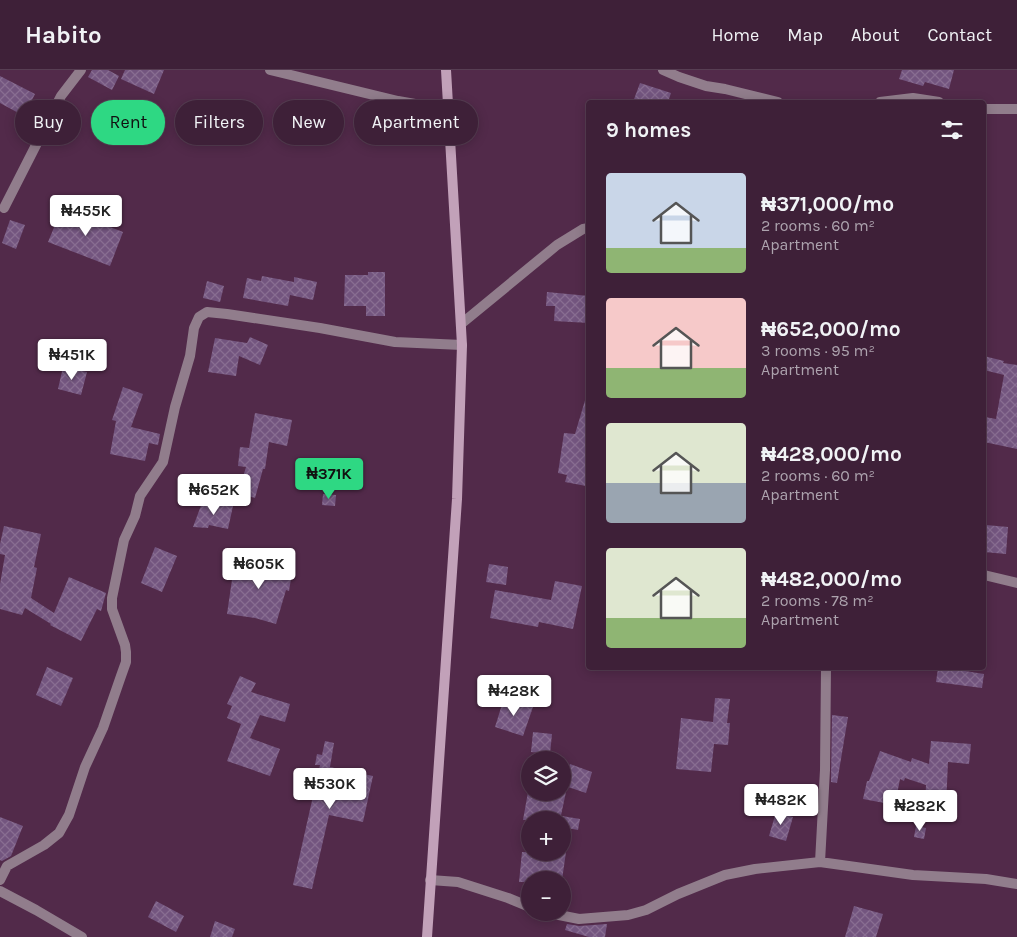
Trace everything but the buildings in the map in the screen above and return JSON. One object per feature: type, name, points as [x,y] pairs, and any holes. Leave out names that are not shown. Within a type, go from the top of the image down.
[{"type":"street","points":[[4,208],[61,96],[81,70]]},
{"type":"street","points":[[270,70],[394,100]]},
{"type":"street","points":[[446,70],[448,100]]},
{"type":"street","points":[[663,70],[706,86],[725,88],[770,100]]},
{"type":"street","points":[[896,100],[913,98],[926,100]]},
{"type":"street","points":[[986,109],[1017,108]]},
{"type":"street","points":[[427,937],[457,500],[462,345],[451,145]]},
{"type":"street","points":[[461,324],[557,246],[586,228]]},
{"type":"street","points":[[0,880],[7,866],[44,845],[59,833],[69,815],[85,767],[103,728],[126,662],[125,645],[112,609],[112,598],[124,540],[136,516],[140,496],[163,462],[174,407],[190,356],[194,328],[199,317],[207,312],[219,313],[320,328],[395,342],[462,345]]},
{"type":"street","points":[[986,575],[1017,583]]},
{"type":"street","points":[[820,862],[825,770],[826,670]]},
{"type":"street","points":[[571,917],[579,919],[628,915],[646,910],[678,894],[725,875],[755,869],[820,862],[913,875],[986,879],[1017,884]]},
{"type":"street","points":[[430,880],[458,882],[521,903]]},
{"type":"street","points":[[0,891],[82,937]]}]
